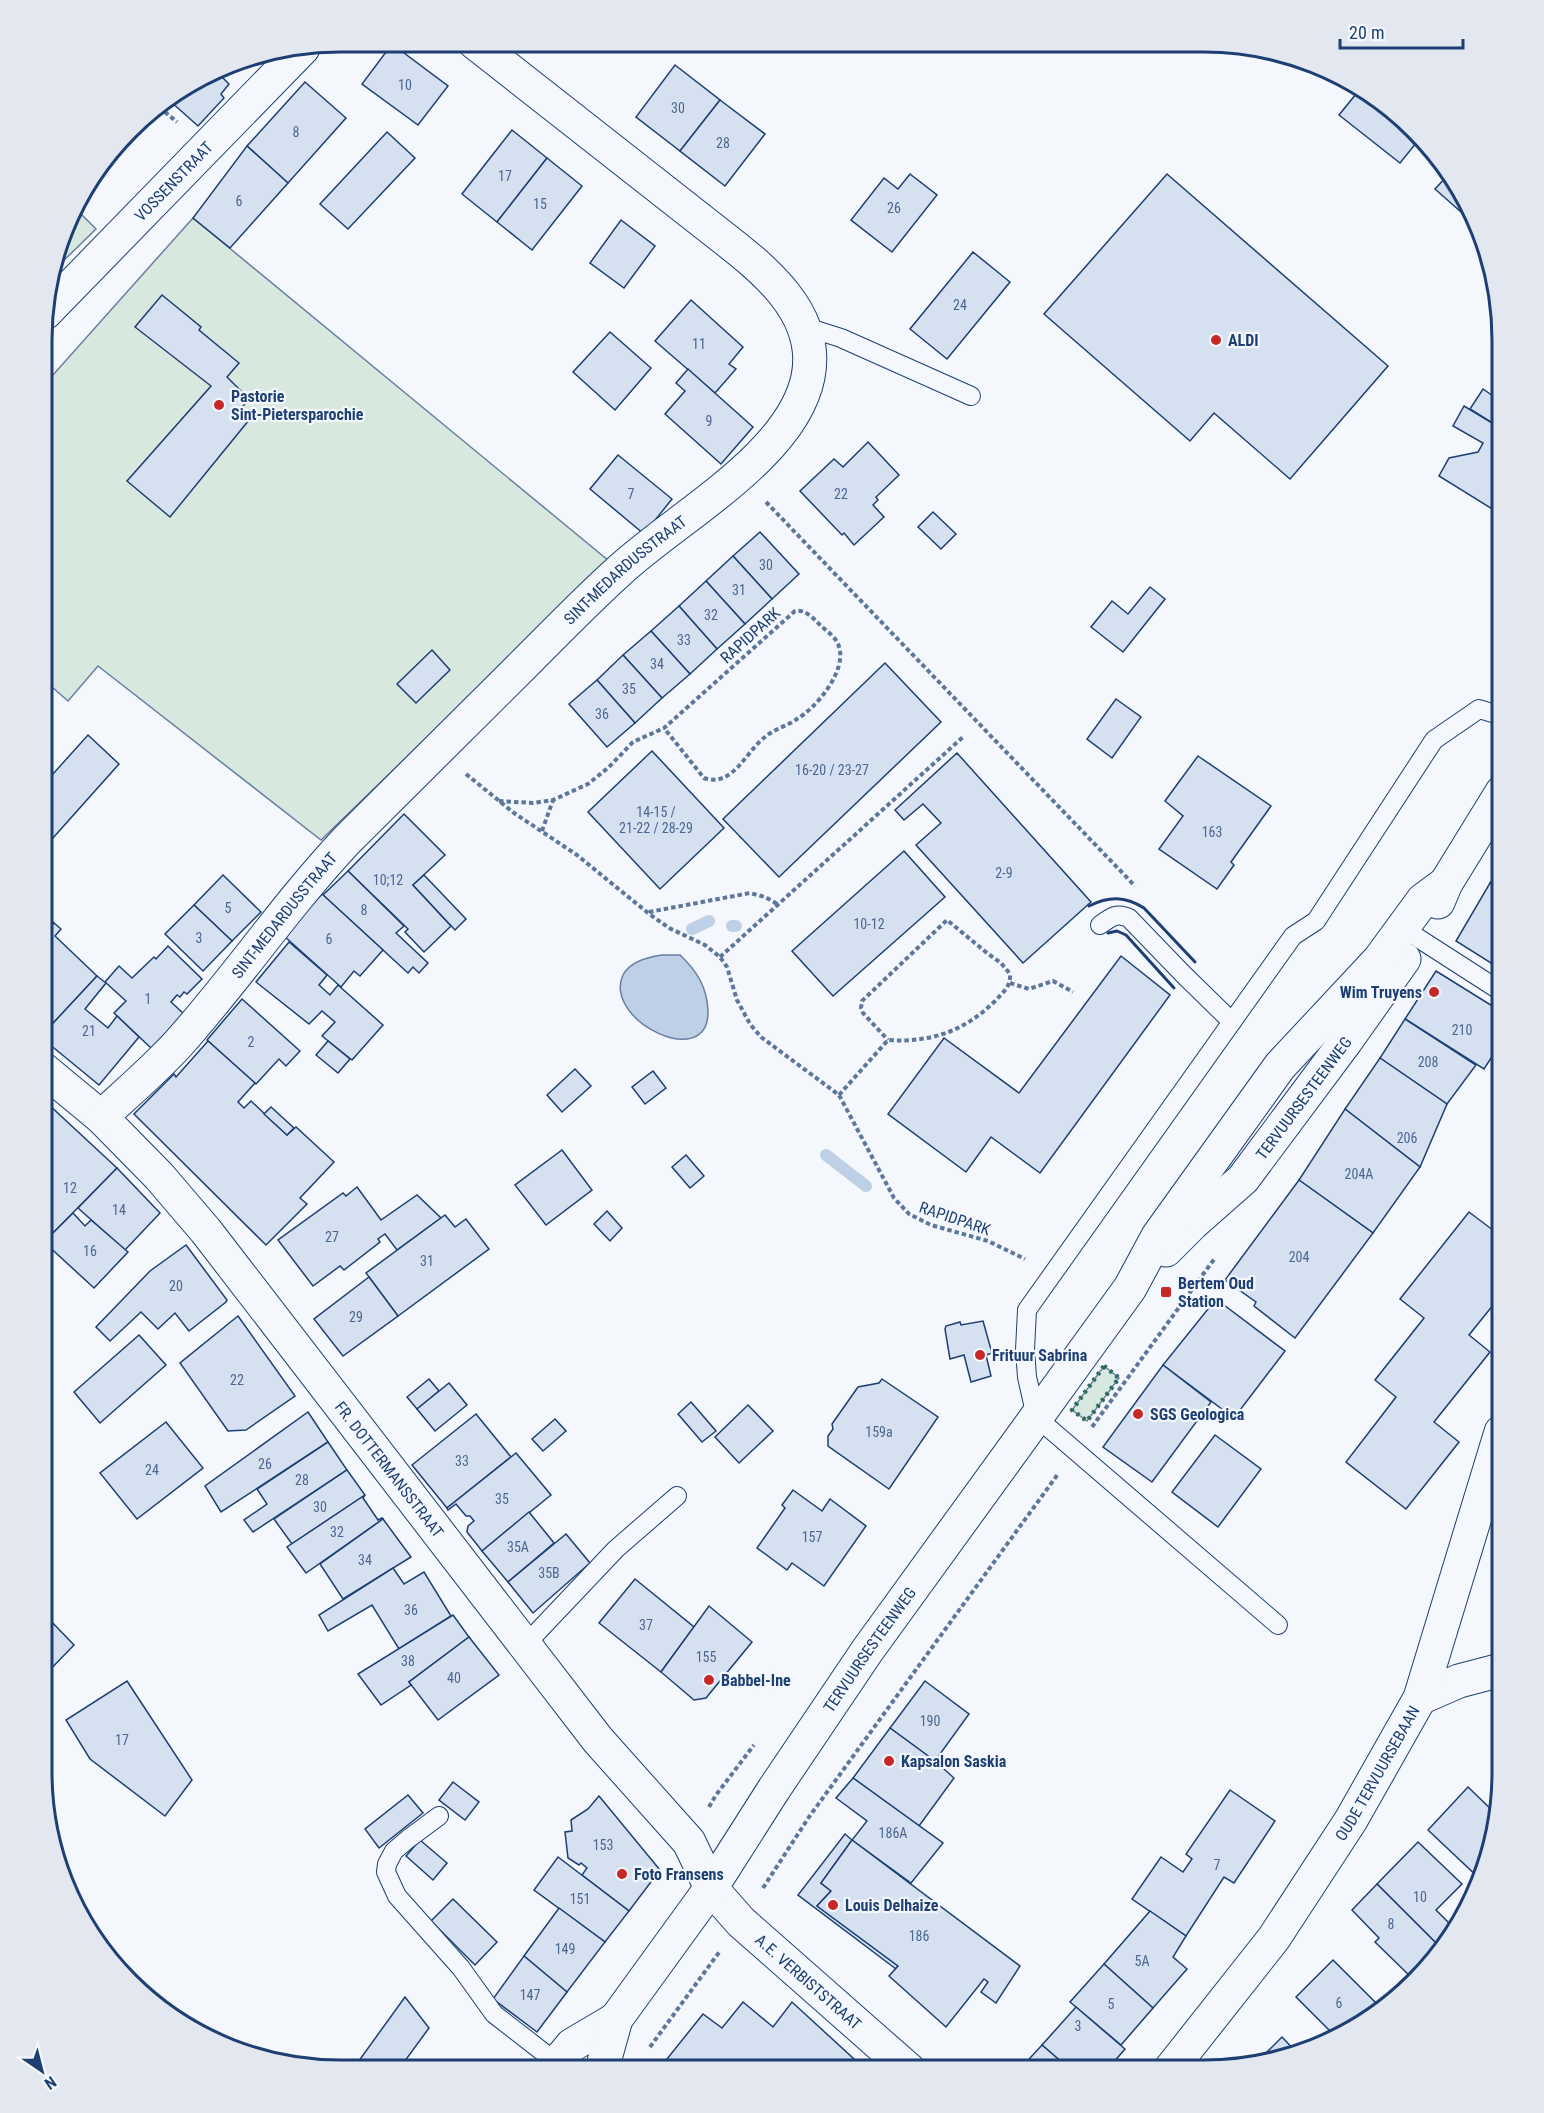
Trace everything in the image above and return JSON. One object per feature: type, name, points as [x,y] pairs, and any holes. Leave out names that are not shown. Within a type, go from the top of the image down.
[{"type":"street","name":"SINT-MEDARDUSSTRAAT","points":[[101,1117],[176,1046],[314,875],[618,571],[740,476],[782,429],[802,399],[808,375],[809,352],[803,326],[793,305],[778,286],[753,261],[487,52]]},
{"type":"street","name":"VOSSENSTRAAT","points":[[55,303],[295,56]]},
{"type":"street","name":"TERVUURSESTEENWEG","points":[[1130,1288],[1192,1224],[1243,1179],[1346,1041],[1418,938],[1434,913],[1446,883],[1492,808]]},
{"type":"street","name":"TERVUURSESTEENWEG","points":[[604,2061],[616,2019],[711,1888],[774,1789],[867,1651],[1130,1288],[1158,1236],[1280,1066],[1379,960],[1423,900],[1446,883]]},
{"type":"street","name":"FR. DOTTERMANSSTRAAT","points":[[52,1077],[101,1117],[159,1176],[206,1231],[598,1740],[689,1842],[711,1888]]},
{"type":"street","name":"OUDE TERVUURSEBAAN","points":[[1177,2061],[1274,1938],[1351,1820],[1420,1698],[1492,1464]]},
{"type":"street","points":[[1420,1698],[1459,1681],[1492,1672]]},
{"type":"street","name":"A.E. VERBISTSTRAAT","points":[[711,1888],[741,1922],[899,2061]]},
{"type":"street","name":"TERVUURSESTEENWEG","points":[[559,2061],[572,2045],[616,2019]]},
{"type":"lane","points":[[803,326],[841,338],[971,396]]},
{"type":"lane","points":[[1278,1625],[1036,1417],[1027,1377],[1025,1350],[1027,1310],[1293,936],[1316,921],[1434,740],[1479,709],[1492,713]]},
{"type":"lane","points":[[1100,925],[1115,915],[1120,914],[1130,918],[1232,1022]]},
{"type":"lane","points":[[1418,938],[1492,986]]},
{"type":"lane","points":[[525,1646],[616,1549],[676,1496]]},
{"type":"lane","points":[[439,1816],[394,1851],[387,1864],[386,1872],[393,1888],[397,1896],[461,1968],[494,2014],[549,2061]]},
{"type":"path","points":[[740,476],[1136,887]]},
{"type":"path","name":"RAPIDPARK","points":[[498,801],[532,803],[553,800],[588,784],[633,742],[643,735],[664,728],[795,611],[801,610],[810,616],[838,644],[840,653],[837,668],[826,692],[798,719],[764,737],[735,770],[723,778],[711,780],[704,778],[664,728]]},
{"type":"path","points":[[438,750],[498,801],[578,855],[648,913],[669,928],[705,945],[720,957],[963,737]]},
{"type":"path","points":[[542,831],[553,800]]},
{"type":"path","points":[[648,913],[750,893],[778,904]]},
{"type":"path","points":[[947,920],[1001,963],[1010,974],[1008,987],[979,1016],[953,1031],[922,1040],[888,1040],[863,1013],[862,1001],[947,920]]},
{"type":"path","name":"RAPIDPARK","points":[[720,957],[727,967],[743,1014],[761,1037],[839,1095],[894,1198],[909,1214],[931,1225],[988,1241],[1053,1275]]},
{"type":"path","points":[[1010,983],[1029,989],[1053,981],[1073,992]]},
{"type":"path","points":[[839,1095],[888,1040]]},
{"type":"path","points":[[647,2051],[741,1922],[809,1817],[1219,1253]]},
{"type":"shaded area","points":[[81,214],[96,229],[64,260]]},
{"type":"shaded area","points":[[193,218],[609,561],[321,840],[98,666],[68,701],[52,687],[52,376]]},
{"type":"shaded area","points":[[1104,1366],[1119,1378],[1087,1421],[1072,1410]]},
{"type":"water","points":[[662,955],[680,955],[696,973],[706,994],[708,1011],[704,1029],[692,1038],[676,1039],[658,1033],[641,1023],[628,1008],[621,992],[623,975],[630,966]]},
{"type":"building","points":[[386,52],[403,52],[448,86],[418,125],[362,84]]},
{"type":"building","points":[[675,65],[720,100],[680,151],[636,117]]},
{"type":"building","points":[[223,78],[229,84],[221,94],[224,98],[198,126],[175,105]]},
{"type":"building","points":[[305,82],[346,118],[288,183],[247,146]]},
{"type":"building","points":[[1355,95],[1379,112],[1414,145],[1400,163],[1339,115]]},
{"type":"building","points":[[720,100],[765,134],[725,186],[680,151]]},
{"type":"building","points":[[512,130],[547,158],[497,222],[462,194]]},
{"type":"building","points":[[387,132],[415,158],[348,229],[320,204]]},
{"type":"building","points":[[247,146],[288,183],[230,248],[193,218]]},
{"type":"building","points":[[547,158],[582,186],[532,250],[497,222]]},
{"type":"building","points":[[910,174],[937,195],[892,252],[851,220],[884,178],[898,189]]},
{"type":"building","name":"ALDI","points":[[1167,174],[1388,366],[1290,479],[1214,413],[1190,441],[1044,314]]},
{"type":"building","points":[[1443,180],[1462,213],[1435,189]]},
{"type":"building","points":[[621,220],[655,246],[624,288],[590,263]]},
{"type":"building","points":[[973,252],[1010,282],[947,359],[910,329]]},
{"type":"building","name":"Pastorie Sint-Pietersparochie","points":[[162,295],[201,327],[199,330],[239,363],[227,377],[249,399],[239,411],[249,420],[170,517],[127,481],[211,386],[135,327]]},
{"type":"building","points":[[691,300],[743,347],[729,364],[736,369],[715,393],[655,341]]},
{"type":"building","points":[[610,332],[651,368],[615,410],[573,372]]},
{"type":"building","points":[[688,369],[753,427],[721,464],[665,414],[685,391],[676,383]]},
{"type":"building","points":[[1483,389],[1492,395],[1492,423],[1470,409]]},
{"type":"building","points":[[1464,406],[1492,423],[1492,509],[1439,476],[1449,458],[1478,452],[1483,443],[1453,426]]},
{"type":"building","points":[[868,442],[899,475],[876,497],[878,500],[873,505],[884,517],[854,545],[800,491],[834,459],[843,467]]},
{"type":"building","points":[[618,455],[672,499],[644,534],[590,489]]},
{"type":"building","points":[[933,512],[956,534],[941,549],[918,527]]},
{"type":"building","points":[[760,532],[799,574],[772,599],[733,556]]},
{"type":"building","points":[[733,556],[772,599],[745,624],[706,581]]},
{"type":"building","points":[[706,581],[745,624],[717,649],[679,606]]},
{"type":"building","points":[[1150,587],[1165,599],[1123,652],[1091,627],[1112,601],[1128,614]]},
{"type":"building","points":[[679,606],[717,649],[690,674],[651,631]]},
{"type":"building","points":[[651,631],[690,674],[662,698],[623,655]]},
{"type":"building","points":[[432,650],[450,670],[416,703],[397,684]]},
{"type":"building","points":[[623,655],[662,698],[635,723],[597,680]]},
{"type":"building","points":[[885,663],[941,722],[779,877],[723,819]]},
{"type":"building","points":[[597,680],[635,723],[607,747],[569,704]]},
{"type":"building","points":[[1116,699],[1141,717],[1112,758],[1087,739]]},
{"type":"building","points":[[88,735],[119,764],[52,839],[52,775]]},
{"type":"building","points":[[652,751],[724,828],[660,889],[588,812]]},
{"type":"building","points":[[957,753],[1091,902],[1023,963],[916,845],[941,823],[923,804],[904,820],[895,810]]},
{"type":"building","points":[[1198,756],[1271,806],[1231,862],[1234,865],[1217,889],[1159,849],[1183,816],[1165,801]]},
{"type":"building","points":[[404,814],[445,855],[413,885],[451,926],[424,952],[405,932],[408,929],[348,871]]},
{"type":"building","points":[[904,851],[945,897],[833,996],[792,951]]},
{"type":"building","points":[[348,871],[404,926],[396,933],[428,963],[419,973],[413,967],[408,973],[323,895]]},
{"type":"building","points":[[223,875],[261,912],[232,941],[194,905]]},
{"type":"building","points":[[424,875],[466,919],[455,930],[413,885]]},
{"type":"building","points":[[1490,883],[1492,884],[1492,964],[1456,941]]},
{"type":"building","points":[[322,894],[383,950],[360,976],[354,971],[341,987],[284,936]]},
{"type":"building","points":[[194,905],[232,941],[203,971],[165,934]]},
{"type":"building","points":[[54,923],[61,929],[55,936],[97,976],[52,1024],[52,925]]},
{"type":"building","points":[[289,942],[327,975],[319,985],[330,995],[338,985],[383,1025],[352,1060],[322,1036],[335,1022],[322,1011],[309,1024],[256,982]]},
{"type":"building","points":[[168,946],[202,979],[187,994],[184,992],[180,997],[177,995],[171,1002],[184,1014],[151,1048],[114,1013],[126,1001],[105,982],[119,966],[132,978]]},
{"type":"building","points":[[1121,956],[1170,995],[1040,1173],[991,1137],[966,1172],[888,1114],[944,1038],[1019,1093]]},
{"type":"building","points":[[1436,971],[1492,1006],[1492,1057],[1484,1069],[1405,1019]]},
{"type":"building","points":[[97,976],[106,983],[85,1009],[108,1028],[117,1016],[139,1037],[99,1085],[52,1046],[52,1024]]},
{"type":"building","points":[[242,999],[300,1051],[286,1066],[279,1059],[256,1084],[207,1040]]},
{"type":"building","points":[[1405,1019],[1476,1065],[1447,1104],[1380,1058]]},
{"type":"building","points":[[208,1041],[255,1083],[238,1102],[244,1108],[251,1101],[287,1135],[296,1127],[334,1162],[300,1198],[307,1204],[266,1245],[134,1114],[174,1074],[176,1077]]},
{"type":"building","points":[[328,1041],[350,1059],[338,1073],[316,1055]]},
{"type":"building","points":[[1380,1058],[1447,1104],[1420,1167],[1345,1109]]},
{"type":"building","points":[[575,1069],[591,1086],[562,1112],[547,1095]]},
{"type":"building","points":[[653,1071],[666,1088],[645,1104],[632,1087]]},
{"type":"building","points":[[271,1107],[294,1128],[287,1135],[264,1114]]},
{"type":"building","points":[[52,1108],[117,1168],[52,1234]]},
{"type":"building","points":[[1345,1109],[1420,1167],[1373,1233],[1299,1180]]},
{"type":"building","points":[[562,1150],[592,1190],[546,1225],[515,1185]]},
{"type":"building","points":[[686,1155],[704,1176],[690,1188],[672,1167]]},
{"type":"building","points":[[117,1168],[160,1213],[125,1250],[78,1208]]},
{"type":"building","points":[[1299,1180],[1373,1233],[1295,1338],[1254,1306],[1256,1302],[1225,1280]]},
{"type":"building","points":[[357,1187],[381,1220],[417,1195],[441,1218],[397,1250],[385,1234],[378,1239],[380,1242],[344,1270],[340,1266],[313,1286],[278,1240],[343,1193],[346,1196]]},
{"type":"building","points":[[607,1211],[622,1228],[610,1241],[594,1224]]},
{"type":"building","points":[[1469,1212],[1492,1229],[1492,1306],[1469,1335],[1490,1352],[1434,1422],[1459,1442],[1406,1509],[1346,1462],[1396,1397],[1375,1380],[1424,1318],[1400,1299]]},
{"type":"building","points":[[73,1213],[85,1226],[91,1220],[128,1252],[94,1288],[52,1249],[52,1234]]},
{"type":"building","points":[[445,1215],[455,1227],[466,1219],[489,1249],[398,1316],[366,1273]]},
{"type":"building","points":[[186,1245],[227,1300],[226,1302],[189,1331],[175,1313],[158,1329],[141,1312],[110,1341],[96,1327],[150,1271]]},
{"type":"building","points":[[369,1277],[398,1316],[343,1356],[314,1319]]},
{"type":"building","points":[[1216,1299],[1285,1351],[1234,1418],[1163,1365]]},
{"type":"building","points":[[238,1316],[295,1396],[246,1430],[228,1431],[180,1363]]},
{"type":"building","points":[[983,1321],[992,1353],[986,1355],[991,1376],[971,1382],[964,1355],[950,1359],[945,1329],[946,1326],[960,1322],[961,1325]]},
{"type":"building","points":[[139,1335],[166,1365],[100,1423],[74,1392]]},
{"type":"building","points":[[1163,1365],[1211,1402],[1152,1482],[1103,1447]]},
{"type":"building","points":[[429,1379],[439,1391],[417,1409],[407,1397]]},
{"type":"building","points":[[882,1379],[938,1417],[889,1489],[828,1446],[828,1436],[833,1429],[832,1424],[858,1387],[879,1383]]},
{"type":"building","points":[[449,1383],[467,1405],[435,1431],[417,1409]]},
{"type":"building","points":[[691,1402],[716,1431],[702,1442],[678,1414]]},
{"type":"building","points":[[748,1405],[773,1431],[739,1463],[715,1437]]},
{"type":"building","points":[[308,1412],[328,1442],[221,1512],[205,1486]]},
{"type":"building","points":[[476,1414],[511,1457],[447,1508],[412,1465]]},
{"type":"building","points":[[555,1419],[566,1431],[543,1451],[532,1439]]},
{"type":"building","points":[[166,1422],[203,1468],[137,1519],[100,1473]]},
{"type":"building","points":[[1215,1435],[1261,1469],[1218,1527],[1172,1492]]},
{"type":"building","points":[[328,1442],[347,1470],[253,1532],[244,1520],[267,1504],[257,1489]]},
{"type":"building","points":[[516,1453],[551,1495],[482,1551],[467,1532],[468,1526],[474,1521],[470,1516],[466,1516],[456,1504],[448,1510],[447,1508]]},
{"type":"building","points":[[347,1470],[365,1495],[292,1544],[274,1519]]},
{"type":"building","points":[[793,1490],[822,1511],[830,1499],[866,1526],[824,1586],[792,1563],[787,1570],[757,1548],[785,1508],[782,1505]]},
{"type":"building","points":[[365,1495],[363,1498],[378,1520],[383,1519],[306,1573],[287,1547]]},
{"type":"building","points":[[529,1512],[554,1543],[508,1582],[482,1551]]},
{"type":"building","points":[[383,1519],[411,1557],[343,1599],[320,1564]]},
{"type":"building","points":[[566,1534],[590,1563],[533,1613],[508,1582]]},
{"type":"building","points":[[393,1568],[404,1584],[424,1572],[451,1616],[399,1649],[372,1605],[328,1631],[319,1615]]},
{"type":"building","points":[[635,1579],[694,1627],[661,1672],[599,1623]]},
{"type":"building","points":[[709,1606],[752,1642],[706,1698],[694,1700],[661,1672]]},
{"type":"building","points":[[453,1615],[469,1637],[409,1682],[411,1685],[381,1705],[358,1674]]},
{"type":"building","points":[[52,1622],[74,1645],[52,1668]]},
{"type":"building","points":[[469,1637],[499,1675],[438,1720],[409,1682]]},
{"type":"building","points":[[127,1681],[192,1780],[165,1816],[90,1759],[66,1720]]},
{"type":"building","points":[[925,1681],[969,1714],[935,1761],[890,1728]]},
{"type":"building","points":[[890,1728],[954,1778],[919,1826],[853,1778]]},
{"type":"building","points":[[853,1778],[943,1843],[911,1883],[852,1840],[867,1821],[836,1798]]},
{"type":"building","points":[[453,1782],[479,1802],[465,1820],[439,1800]]},
{"type":"building","points":[[1468,1787],[1489,1808],[1482,1847],[1473,1873],[1428,1830]]},
{"type":"building","points":[[1230,1790],[1275,1821],[1234,1883],[1224,1877],[1186,1936],[1132,1899],[1161,1857],[1183,1872],[1192,1859],[1186,1854]]},
{"type":"building","points":[[408,1795],[423,1813],[379,1848],[365,1829]]},
{"type":"building","points":[[599,1796],[660,1870],[629,1911],[582,1875],[587,1868],[568,1858],[565,1832],[572,1831],[571,1820],[588,1809]]},
{"type":"building","points":[[845,1834],[852,1840],[821,1883],[831,1891],[817,1906],[898,1966],[896,1969],[798,1895]]},
{"type":"building","points":[[420,1840],[447,1863],[433,1880],[406,1856]]},
{"type":"building","points":[[852,1840],[1020,1966],[996,2003],[981,1992],[988,1982],[984,1979],[946,2027],[889,1976],[898,1966],[817,1906],[831,1891],[821,1883]]},
{"type":"building","points":[[1418,1842],[1462,1884],[1436,1910],[1449,1923],[1436,1943],[1377,1884]]},
{"type":"building","points":[[558,1857],[629,1911],[605,1942],[534,1890]]},
{"type":"building","points":[[1377,1884],[1436,1943],[1408,1975],[1375,1942],[1379,1938],[1352,1910]]},
{"type":"building","points":[[453,1899],[497,1942],[475,1965],[431,1921]]},
{"type":"building","points":[[559,1908],[605,1942],[567,1992],[524,1956]]},
{"type":"building","points":[[1150,1911],[1186,1936],[1173,1957],[1187,1969],[1153,2008],[1104,1964]]},
{"type":"building","points":[[524,1956],[567,1992],[537,2032],[493,1999]]},
{"type":"building","points":[[1333,1960],[1376,2003],[1330,2031],[1296,1997]]},
{"type":"building","points":[[1104,1964],[1153,2008],[1121,2045],[1070,2002]]},
{"type":"building","points":[[405,1997],[429,2028],[405,2061],[359,2061]]},
{"type":"building","points":[[743,2002],[773,2027],[792,2002],[856,2061],[665,2061],[703,2014],[722,2028]]},
{"type":"building","points":[[1076,2007],[1125,2049],[1115,2061],[1060,2061],[1042,2045]]},
{"type":"building","points":[[1282,2037],[1291,2047],[1278,2051],[1265,2054]]},
{"type":"building","points":[[1042,2045],[1060,2061],[1027,2061]]},
{"type":"waterway","points":[[692,929],[709,921]]},
{"type":"waterway","points":[[826,1155],[866,1186]]},
{"type":"hedge","points":[[1104,1366],[1119,1378],[1087,1421],[1072,1410],[1104,1366]]},
{"type":"wall","points":[[1089,906],[1110,899],[1124,899],[1137,904],[1144,908],[1195,962]]},
{"type":"wall","points":[[1108,933],[1117,931],[1126,935],[1174,988]]},
{"type":"place","name":"ALDI","points":[[1216,340]]},
{"type":"place","name":"Pastorie Sint-Pietersparochie","points":[[219,405]]},
{"type":"place","name":"Wim Truyens","points":[[1434,992]]},
{"type":"place","name":"Bertem Oud Station","points":[[1166,1292]]},
{"type":"place","name":"Frituur Sabrina","points":[[980,1355]]},
{"type":"place","name":"SGS Geologica","points":[[1138,1414]]},
{"type":"place","name":"Babbel-Ine","points":[[709,1680]]},
{"type":"place","name":"Kapsalon Saskia","points":[[889,1761]]},
{"type":"place","name":"Foto Fransens","points":[[622,1874]]},
{"type":"place","name":"Louis Delhaize","points":[[833,1905]]}]
